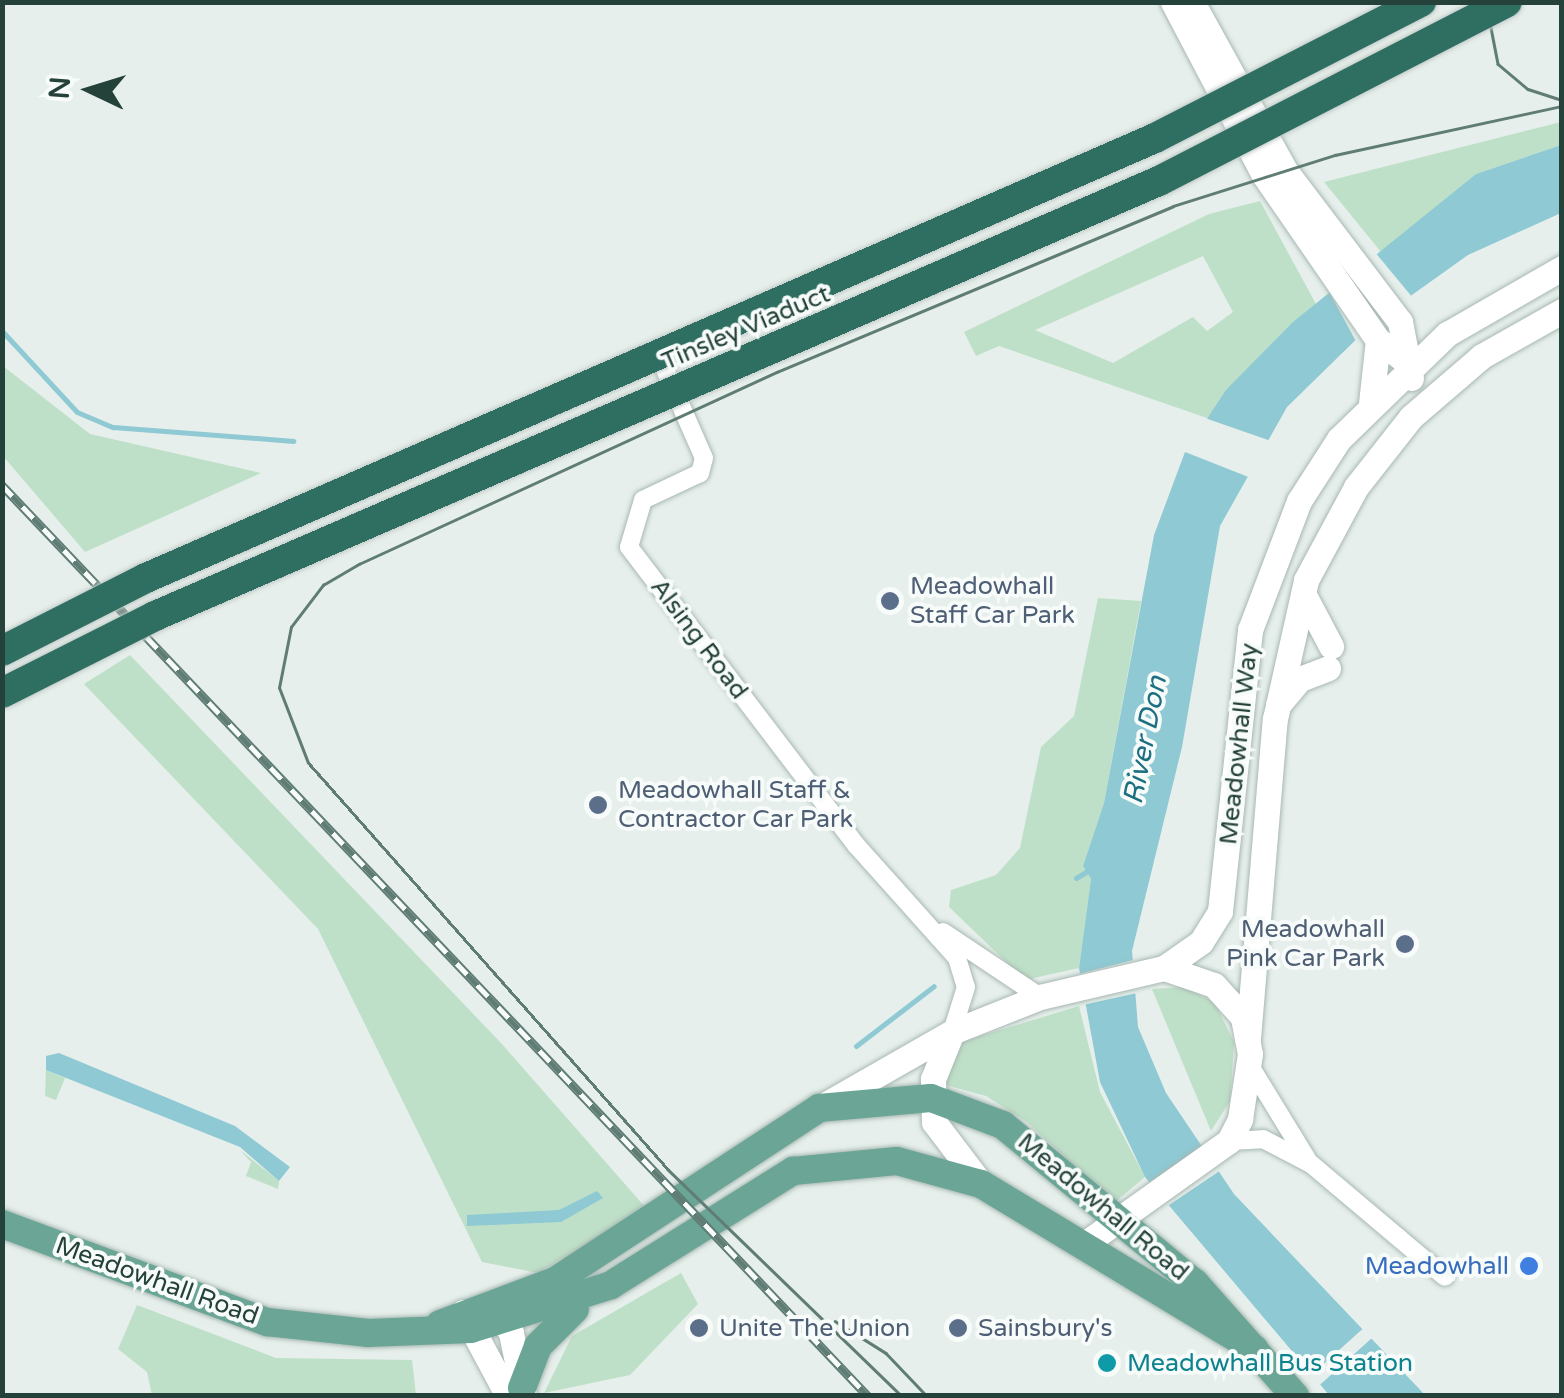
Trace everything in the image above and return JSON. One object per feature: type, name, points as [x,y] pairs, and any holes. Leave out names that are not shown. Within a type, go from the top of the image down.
[{"type":"highway","name":"Tinsley Viaduct","points":[[2,639],[1154,125],[1399,2]]},
{"type":"highway","name":"Tinsley Viaduct","points":[[2,651],[146,578],[1156,138],[1421,2]]},
{"type":"highway","name":"Tinsley Viaduct","points":[[2,683],[153,608],[1162,166],[1484,2]]},
{"type":"highway","name":"Tinsley Viaduct","points":[[2,694],[156,616],[1159,181],[1507,2]]},
{"type":"main road","name":"Meadowhall Road","points":[[498,1313],[609,1250],[819,1108],[930,1098],[1003,1124],[1195,1284],[1295,1396]]},
{"type":"main road","name":"Meadowhall Road","points":[[2,1224],[255,1319],[352,1332],[434,1327],[591,1294],[794,1171],[897,1161],[981,1184],[1254,1349]]},
{"type":"main road","points":[[518,1393],[538,1346],[591,1294]]},
{"type":"street","points":[[1173,2],[1230,121],[1375,335],[1412,366],[1482,356]]},
{"type":"street","points":[[1192,2],[1284,169],[1396,317],[1412,366],[1411,417]]},
{"type":"street","name":"Meadowhall Way","points":[[952,1032],[1040,998],[1164,968],[1198,945],[1220,910],[1237,718],[1260,595],[1315,474],[1371,403],[1447,334],[1556,273]]},
{"type":"street","name":"Meadowhall Way","points":[[1229,1141],[1250,1066],[1248,1038],[1277,707],[1286,649],[1303,590],[1342,510],[1411,417],[1482,356],[1562,311]]},
{"type":"street","points":[[1396,317],[1447,334]]},
{"type":"street","points":[[1371,403],[1375,335]]},
{"type":"street","name":"Alsing Road","points":[[659,356],[704,458],[700,473],[643,500],[629,548],[856,845],[923,917],[963,969],[965,1003],[952,1032]]},
{"type":"street","points":[[1315,474],[1342,510]]},
{"type":"street","points":[[1277,707],[1300,679],[1330,657],[1308,618],[1303,590]]},
{"type":"street","points":[[1237,718],[1260,669],[1286,649],[1262,618],[1260,595]]},
{"type":"street","name":"Alsing Road","points":[[923,917],[1040,998]]},
{"type":"street","name":"Meadowhall Way","points":[[1164,968],[1194,974],[1230,998],[1248,1038]]},
{"type":"street","points":[[930,1098],[952,1032]]},
{"type":"street","name":"Meadowhall Road","points":[[819,1108],[952,1032]]},
{"type":"street","points":[[1250,1066],[1311,1164]]},
{"type":"street","name":"Meadowhall Road","points":[[930,1098],[938,1131],[981,1184]]},
{"type":"street","points":[[1083,1245],[1229,1141],[1264,1139],[1311,1164],[1446,1277]]},
{"type":"street","points":[[498,1313],[518,1393]]},
{"type":"street","points":[[467,1320],[518,1393]]},
{"type":"green space","points":[[1561,122],[1561,145],[1476,174],[1381,252],[1324,182]]},
{"type":"green space","points":[[1260,201],[1316,304],[1207,418],[999,346],[976,356],[964,332],[1209,214]],"holes":[[[1203,256],[1233,312],[1207,331],[1193,317],[1113,363],[1035,330]]]},
{"type":"green space","points":[[3,366],[90,434],[261,473],[85,552],[3,456]]},
{"type":"green space","points":[[1098,598],[1141,601],[1104,803],[1083,866],[1091,879],[1079,968],[1025,980],[949,907],[951,890],[996,875],[1020,848],[1041,747],[1074,716]]},
{"type":"green space","points":[[130,655],[501,1043],[646,1208],[538,1273],[482,1262],[318,929],[84,684]]},
{"type":"green space","points":[[1185,987],[1215,1003],[1234,1042],[1230,1101],[1211,1131],[1152,989]]},
{"type":"green space","points":[[1079,1006],[1100,1092],[1145,1177],[1114,1203],[1027,1122],[986,1096],[942,1084],[961,1042]]},
{"type":"green space","points":[[46,1070],[65,1078],[56,1100],[45,1096]]},
{"type":"green space","points":[[240,1150],[279,1181],[278,1189],[246,1176],[251,1162]]},
{"type":"green space","points":[[681,1273],[698,1304],[630,1375],[544,1393],[572,1336]]},
{"type":"green space","points":[[137,1305],[276,1358],[412,1360],[416,1395],[152,1395],[147,1372],[118,1349]]},
{"type":"water","name":"River Don","points":[[1561,145],[1561,213],[1468,255],[1374,322],[1287,407],[1220,526],[1182,747],[1132,951],[1138,1027],[1166,1093],[1234,1194],[1425,1395],[1329,1395],[1145,1177],[1100,1082],[1079,968],[1091,879],[1083,866],[1104,803],[1154,535],[1185,452],[1226,390],[1293,322],[1476,174]]},
{"type":"water","points":[[59,1053],[235,1126],[290,1167],[279,1181],[240,1147],[46,1070],[46,1056]]},
{"type":"water","points":[[597,1191],[603,1198],[561,1222],[467,1226],[467,1215],[559,1210]]},
{"type":"pier","points":[[1374,251],[1413,298],[1358,345],[1327,288]]},
{"type":"pier","points":[[1202,417],[1271,441],[1251,478],[1180,450]]},
{"type":"pier","points":[[1137,959],[1137,993],[1078,1006],[1075,975]]},
{"type":"pier","points":[[1206,1144],[1223,1169],[1161,1210],[1145,1185]]},
{"type":"pier","points":[[1368,1324],[1377,1334],[1315,1389],[1306,1380]]},
{"type":"waterway","points":[[2,331],[77,412],[113,427],[293,441]]},
{"type":"waterway","points":[[1076,878],[1091,869]]},
{"type":"waterway","points":[[856,1046],[934,986]]},
{"type":"tram line","points":[[1486,2],[1498,64],[1528,89],[1562,100]]},
{"type":"tram line","points":[[901,1396],[668,1170],[308,763],[279,688],[291,627],[323,585],[359,564],[777,372],[1173,206],[1335,155],[1562,106]]},
{"type":"tram line","points":[[835,1321],[886,1353],[927,1396]]},
{"type":"railway","points":[[2,485],[868,1396]]},
{"type":"place","name":"Meadowhall Staff Car Park","points":[[890,601]]},
{"type":"place","name":"Meadowhall Staff & Contractor Car Park","points":[[598,805]]},
{"type":"place","name":"Meadowhall Pink Car Park","points":[[1405,944]]},
{"type":"place","name":"Meadowhall","points":[[1529,1266]]},
{"type":"place","name":"Unite The Union","points":[[699,1328]]},
{"type":"place","name":"Sainsbury's","points":[[958,1328]]},
{"type":"place","name":"Meadowhall Bus Station","points":[[1107,1363]]}]
